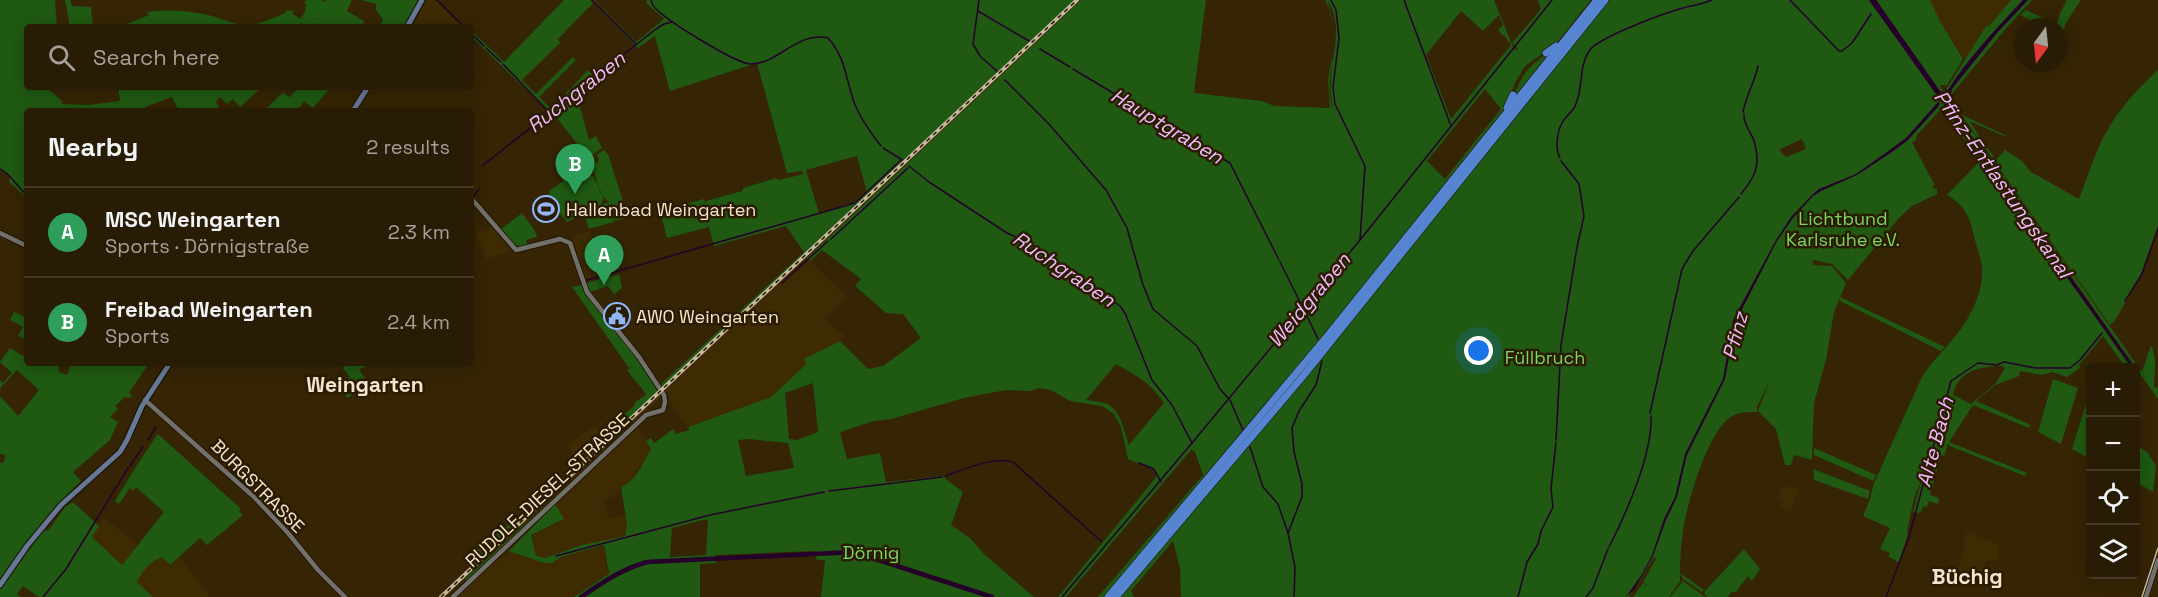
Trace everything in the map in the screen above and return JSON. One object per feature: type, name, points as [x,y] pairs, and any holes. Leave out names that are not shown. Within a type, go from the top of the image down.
[{"type":"highway","points":[[1108,597],[1317,349],[1597,0]]},
{"type":"highway","points":[[1116,597],[1310,367],[1605,0]]},
{"type":"highway","points":[[1546,53],[1565,39]]},
{"type":"highway","points":[[1504,116],[1513,95]]},
{"type":"main road","points":[[409,24],[422,0]]},
{"type":"main road","points":[[354,108],[366,90]]},
{"type":"main road","name":"RUDOLF-DIESEL-STRASSE","points":[[453,597],[648,414],[663,410],[665,402],[664,396],[639,357],[587,292],[572,246],[567,240],[560,239],[516,250],[474,201]]},
{"type":"main road","points":[[0,232],[24,244]]},
{"type":"main road","points":[[0,585],[51,516],[74,491],[120,452],[145,400],[168,366]]},
{"type":"main road","name":"BURGSTRASSE","points":[[145,400],[254,497],[345,597]]},
{"type":"main road","points":[[2146,597],[2158,563]]},
{"type":"shaded area","points":[[426,0],[435,0],[459,24],[414,24]]},
{"type":"shaded area","points":[[1076,0],[1081,0],[807,258],[847,297],[824,319],[846,337],[804,359],[806,363],[771,397],[692,426],[688,427],[681,419],[667,392],[446,597],[438,597],[578,466],[567,444],[595,426],[606,441]]},
{"type":"shaded area","points":[[1930,0],[2011,0],[1989,26],[1986,26],[1965,60],[1940,21]]},
{"type":"shaded area","points":[[492,226],[509,249],[508,252],[486,259],[476,232],[482,229],[485,232]]},
{"type":"shaded area","points":[[590,231],[604,274],[585,280],[572,236]]},
{"type":"shaded area","points":[[638,427],[651,449],[629,484],[604,500],[608,518],[626,515],[627,524],[625,536],[605,540],[606,564],[610,573],[574,597],[457,597],[474,579],[509,551],[535,559],[531,535],[558,523],[555,504]]},
{"type":"shaded area","points":[[1782,485],[1799,490],[1790,511],[1780,507],[1783,502],[1786,502],[1778,499]]},
{"type":"shaded area","points":[[104,517],[137,545],[122,565],[92,537]]},
{"type":"shaded area","points":[[1967,531],[2000,545],[1998,560],[1985,561],[1985,578],[1956,578]]},
{"type":"shaded area","points":[[162,557],[170,565],[180,557],[209,595],[208,597],[153,597],[136,582],[141,573],[155,560]]},
{"type":"green space","points":[[0,0],[55,0],[57,24],[24,24],[24,90],[49,90],[62,101],[62,104],[88,105],[120,101],[118,90],[259,90],[240,107],[233,99],[227,104],[220,97],[216,102],[219,108],[178,108],[172,97],[146,108],[24,108],[24,195],[9,182],[10,176],[0,170]]},
{"type":"green space","points":[[65,0],[70,0],[72,6],[91,7],[93,24],[69,24]]},
{"type":"green space","points":[[306,0],[324,2],[352,0],[347,11],[364,21],[363,24],[256,24],[285,13],[287,10],[294,10],[292,13],[300,19],[305,12],[306,4],[304,3]]},
{"type":"green space","points":[[361,0],[419,0],[405,24],[381,24],[383,20],[376,10],[376,4]]},
{"type":"green space","points":[[564,0],[590,0],[593,3],[558,39],[560,43],[522,80],[536,94],[573,57],[576,60],[539,97],[551,109],[588,70],[597,80],[577,96],[589,140],[596,136],[602,148],[588,158],[554,114],[548,111],[474,39],[474,33],[504,62]]},
{"type":"green space","points":[[592,0],[636,42],[664,19],[646,3],[647,0],[1076,0],[661,389],[659,386],[804,252],[786,226],[714,246],[709,227],[667,238],[660,211],[704,199],[705,203],[776,178],[778,180],[804,174],[802,171],[787,173],[757,63],[670,91],[655,36],[638,48]],"holes":[[[857,156],[867,192],[855,202],[819,213],[806,170]]]},
{"type":"green space","name":"Dörnig","points":[[1081,0],[1206,0],[1194,93],[1262,101],[1274,106],[1330,108],[1328,80],[1332,58],[1330,92],[1334,110],[1331,87],[1336,31],[1333,11],[1328,1],[1334,28],[1325,0],[1494,0],[1513,47],[1516,50],[1518,48],[1512,43],[1541,9],[1538,0],[1591,0],[1556,44],[1525,66],[1504,110],[1327,332],[1104,597],[1098,597],[1203,475],[1195,452],[1191,450],[1066,597],[1058,597],[1157,476],[1154,470],[1128,459],[1121,427],[1114,414],[1102,406],[1070,401],[1051,390],[1039,388],[1030,391],[1006,390],[964,398],[840,432],[847,459],[880,453],[886,482],[942,476],[963,492],[951,525],[970,538],[984,554],[1034,597],[821,597],[825,560],[817,560],[813,551],[715,555],[716,563],[700,564],[700,597],[574,597],[610,573],[604,545],[561,557],[552,563],[544,563],[509,551],[555,504],[564,519],[531,535],[536,556],[545,558],[582,545],[625,536],[627,524],[621,487],[639,471],[651,449],[646,441],[651,438],[654,443],[673,429],[676,434],[689,430],[688,427],[771,397],[806,364],[804,359],[840,341],[868,369],[883,366],[921,338],[903,314],[886,313],[855,286],[861,279],[822,250],[810,261],[807,258]],"holes":[[[1461,11],[1483,31],[1499,15],[1503,25],[1498,30],[1511,45],[1451,119],[1426,55]],[[1485,89],[1501,109],[1445,179],[1427,161]],[[1116,364],[1137,376],[1164,403],[1129,445],[1117,413],[1108,404],[1086,400]],[[813,383],[818,432],[797,440],[789,439],[785,393]],[[738,440],[788,443],[794,468],[746,476]],[[708,520],[706,555],[670,557],[672,528]]]},
{"type":"green space","name":"Füllbruch","points":[[1610,0],[1869,0],[1937,95],[1932,99],[1940,102],[1942,100],[2128,363],[2122,363],[2103,336],[2079,365],[2080,368],[2067,377],[2052,372],[2042,375],[2020,371],[2019,376],[1995,385],[1976,401],[2031,425],[2029,428],[1973,405],[1949,442],[2027,473],[2025,476],[1950,446],[1948,443],[1945,455],[1941,456],[1930,495],[1939,498],[1938,504],[1929,501],[1927,507],[1923,506],[1921,513],[1913,512],[1922,478],[1914,498],[1908,533],[1899,563],[1888,556],[1890,553],[1880,549],[1890,528],[1863,516],[1874,483],[1921,379],[1970,315],[1981,286],[1981,260],[1969,219],[1959,204],[1947,195],[1980,161],[1942,108],[1912,142],[1937,194],[1912,206],[1899,218],[1848,280],[1832,264],[1813,260],[1813,265],[1832,266],[1846,283],[1834,312],[1826,360],[1814,403],[1812,460],[1794,455],[1791,465],[1785,465],[1776,429],[1758,411],[1770,380],[1757,407],[1757,412],[1734,415],[1725,422],[1707,450],[1689,503],[1680,562],[1680,573],[1704,590],[1702,592],[1683,579],[1680,574],[1680,581],[1669,597],[1633,597],[1643,583],[1653,589],[1643,582],[1656,559],[1654,557],[1629,597],[1181,597],[1180,568],[1173,541],[1131,591],[1134,597],[1121,597],[1332,346]],"holes":[[[1802,139],[1806,149],[1786,157],[1779,150]],[[2002,366],[2005,368],[1996,383],[1971,404],[1953,395],[1965,375],[1986,367]]]},
{"type":"green space","points":[[1876,0],[1930,0],[1963,59],[1947,85],[1940,85],[1943,91],[1940,92]]},
{"type":"green space","points":[[2011,0],[2032,0],[2014,18],[1951,95],[1948,94],[1951,93],[1952,86],[1947,93],[1947,88],[1986,26],[1989,26]]},
{"type":"green space","points":[[2067,0],[2081,0],[2068,20],[2059,18]]},
{"type":"green space","points":[[2026,10],[2044,18],[2026,18],[2020,15]]},
{"type":"green space","points":[[162,11],[200,13],[239,24],[127,24],[149,15],[146,12]]},
{"type":"green space","points":[[1550,52],[1513,100],[1526,72],[1536,61]]},
{"type":"green space","points":[[2158,70],[2158,225],[2141,274],[2116,319],[2110,325],[1962,115],[2005,135],[1969,121],[1996,160],[2005,150],[2022,161],[2031,172],[2079,199],[2108,128],[2128,101]]},
{"type":"green space","points":[[297,90],[328,90],[313,108],[304,101],[299,108],[267,108],[283,92],[289,97]]},
{"type":"green space","points":[[1945,92],[2136,363],[2132,363],[1941,94]]},
{"type":"green space","points":[[604,150],[608,154],[628,217],[615,221],[609,204],[614,222],[589,229],[584,214],[567,222],[546,196],[550,193],[549,191],[587,164],[590,176],[593,176],[599,187],[592,164],[598,162],[599,158],[596,155]],"holes":[[[603,195],[609,203],[601,204]]]},
{"type":"green space","points":[[522,213],[537,237],[526,240],[528,246],[523,247],[515,245],[501,229]]},
{"type":"green space","points":[[619,274],[622,288],[614,294],[608,286],[590,292],[586,283]]},
{"type":"green space","points":[[582,285],[586,295],[644,367],[658,392],[605,441],[601,434],[634,406],[635,402],[646,395],[627,370],[634,366],[629,368],[572,287]]},
{"type":"green space","points":[[1840,297],[1945,347],[1941,351],[1842,302],[1839,300]]},
{"type":"green space","points":[[14,312],[24,317],[24,339],[18,336],[23,327],[10,320]]},
{"type":"green space","points":[[2151,345],[2155,361],[2154,387],[2158,388],[2158,399],[2140,374]]},
{"type":"green space","points":[[10,348],[23,356],[24,354],[24,366],[59,366],[59,372],[67,375],[70,366],[147,366],[129,393],[132,395],[130,398],[125,397],[115,406],[118,409],[110,417],[118,422],[110,440],[73,472],[81,481],[48,516],[0,581],[0,463],[4,462],[5,455],[0,454],[0,396],[18,416],[39,390],[17,370],[0,391],[0,381],[3,383],[12,373],[0,362]]},
{"type":"green space","points":[[366,366],[359,370],[365,378],[356,385],[360,390],[347,398],[339,385],[350,377],[343,368]]},
{"type":"green space","points":[[2053,379],[2078,388],[2061,444],[2038,432]]},
{"type":"green space","points":[[2086,404],[2086,457],[2072,449]]},
{"type":"green space","points":[[635,423],[467,581],[465,579]]},
{"type":"green space","points":[[158,434],[241,509],[239,511],[243,515],[207,545],[200,538],[170,565],[162,557],[150,564],[137,582],[153,597],[39,597],[23,586],[17,594],[21,597],[0,597],[0,590],[44,529],[48,531],[65,507],[73,502],[99,526],[92,537],[122,565],[164,512],[136,487],[133,491],[130,488],[119,504],[115,501]]},
{"type":"green space","points":[[1814,448],[1876,475],[1873,481],[1814,455]]},
{"type":"green space","points":[[2140,448],[2147,452],[2156,466],[2153,492],[2140,484]]},
{"type":"green space","points":[[1813,469],[1870,491],[1868,499],[1814,480]]},
{"type":"green space","points":[[520,515],[523,517],[473,564],[467,558]]},
{"type":"green space","points":[[1744,549],[1760,569],[1752,581],[1748,576],[1736,592],[1731,592],[1728,597],[1707,597],[1704,593],[1706,590]]},
{"type":"green space","points":[[1683,581],[1705,597],[1670,597]]},
{"type":"water","name":"Pfinz-Entlastungskanal","points":[[1869,0],[1876,0],[2131,363],[2128,363]]},
{"type":"water","points":[[2023,0],[2028,0],[1997,33],[1949,93],[1948,90],[1974,55]]},
{"type":"water","points":[[1938,102],[1940,103],[1938,107],[1908,140],[1857,175],[1813,196],[1793,218],[1777,241],[1736,321],[1725,379],[1687,455],[1677,497],[1653,556],[1634,590],[1626,597],[1652,555],[1664,519],[1675,497],[1685,454],[1723,379],[1733,320],[1776,240],[1791,217],[1819,189],[1856,174],[1891,149],[1907,137]]},
{"type":"waterway","points":[[437,0],[461,24]]},
{"type":"waterway","points":[[592,0],[636,44]]},
{"type":"waterway","name":"Ruchgraben","points":[[651,0],[655,8],[686,31],[731,57],[751,64],[770,59],[806,39],[828,38],[842,60],[859,114],[881,146]]},
{"type":"waterway","points":[[979,0],[973,44],[980,56],[998,72]]},
{"type":"waterway","points":[[1331,0],[1336,10],[1339,38],[1333,87],[1335,104],[1365,166],[1360,239]]},
{"type":"waterway","points":[[1404,0],[1451,126]]},
{"type":"waterway","name":"Weidgraben","points":[[1062,597],[1360,240],[1552,0]]},
{"type":"waterway","points":[[1560,158],[1557,145],[1559,131],[1577,101],[1583,64],[1589,51],[1604,40],[1630,28],[1668,13],[1712,0]]},
{"type":"waterway","points":[[1790,0],[1839,51],[1852,43],[1871,14]]},
{"type":"waterway","name":"Hauptgraben","points":[[978,11],[1029,41]]},
{"type":"waterway","name":"Ruchgraben","points":[[482,166],[656,29],[672,22]]},
{"type":"waterway","points":[[474,36],[484,46]]},
{"type":"waterway","points":[[486,48],[501,62]]},
{"type":"waterway","name":"Hauptgraben","points":[[1040,49],[1070,67]]},
{"type":"waterway","points":[[503,64],[548,111]]},
{"type":"waterway","points":[[1743,112],[1758,66]]},
{"type":"waterway","name":"Hauptgraben","points":[[1073,69],[1230,163],[1279,260]]},
{"type":"waterway","points":[[1005,80],[1048,123],[1106,190],[1127,228],[1143,285],[1153,309],[1197,346],[1220,389],[1228,398]]},
{"type":"waterway","points":[[1741,194],[1754,175],[1757,163],[1754,141],[1746,125],[1744,114]]},
{"type":"waterway","name":"Ruchgraben","points":[[883,148],[904,161]]},
{"type":"waterway","points":[[587,280],[855,203],[901,160]]},
{"type":"waterway","points":[[1556,440],[1561,345],[1584,216],[1579,184],[1561,161]]},
{"type":"waterway","name":"Ruchgraben","points":[[909,166],[929,182],[1007,233],[1031,244],[1120,306],[1125,313],[1152,380],[1172,405],[1192,443]]},
{"type":"waterway","points":[[831,239],[908,168]]},
{"type":"waterway","points":[[0,169],[24,192]]},
{"type":"waterway","points":[[474,196],[479,189]]},
{"type":"waterway","points":[[1650,413],[1682,269],[1693,251],[1739,197]]},
{"type":"waterway","name":"Alte Bach","points":[[2125,301],[2142,274],[2158,229]]},
{"type":"waterway","points":[[782,283],[828,241]]},
{"type":"waterway","name":"Hauptgraben","points":[[1280,262],[1304,310]]},
{"type":"waterway","name":"Hauptgraben","points":[[1306,314],[1318,339]]},
{"type":"waterway","name":"Alte Bach","points":[[1886,597],[1909,537],[1951,381],[1978,363],[1997,365],[2004,362],[2035,368],[2070,368],[2080,360],[2102,333]]},
{"type":"waterway","name":"Hauptgraben","points":[[1288,533],[1302,497],[1302,484],[1294,452],[1292,428],[1299,411],[1316,385],[1322,361]]},
{"type":"waterway","points":[[1230,400],[1243,430]]},
{"type":"waterway","points":[[1609,547],[1623,518],[1643,465],[1648,447],[1651,416]]},
{"type":"waterway","points":[[148,440],[156,427]]},
{"type":"waterway","points":[[1518,597],[1527,562],[1538,544],[1541,531],[1553,507],[1551,489],[1556,442]]},
{"type":"waterway","points":[[130,466],[143,447]]},
{"type":"waterway","points":[[1250,447],[1263,487],[1278,504],[1288,533],[1295,567],[1294,597]]},
{"type":"waterway","points":[[946,476],[988,462],[1013,462],[1102,542]]},
{"type":"waterway","points":[[1139,463],[1154,469],[1161,482]]},
{"type":"waterway","points":[[43,597],[66,569],[128,468]]},
{"type":"waterway","points":[[829,491],[942,477]]},
{"type":"waterway","points":[[556,556],[710,515],[824,492]]},
{"type":"waterway","points":[[1586,597],[1593,588],[1608,549]]},
{"type":"waterway","points":[[581,597],[621,572],[647,562],[854,552],[992,597]]},
{"type":"tram line","points":[[2142,597],[2158,548]]},
{"type":"railway","points":[[441,597],[1077,0]]},
{"type":"place","name":"Freibad Weingarten","points":[[575,194]]},
{"type":"place","name":"Hallenbad Weingarten","points":[[546,209]]},
{"type":"place","name":"MSC Weingarten","points":[[604,285]]},
{"type":"place","name":"AWO Weingarten","points":[[617,316]]},
{"type":"district","name":"Weingarten","points":[[365,384]]},
{"type":"district","name":"Büchig","points":[[1967,576]]},
{"type":"park label","name":"Lichtbund Karlsruhe e.V.","points":[[1843,228]]},
{"type":"water label","name":"Pfinz","points":[[1735,336]]}]
